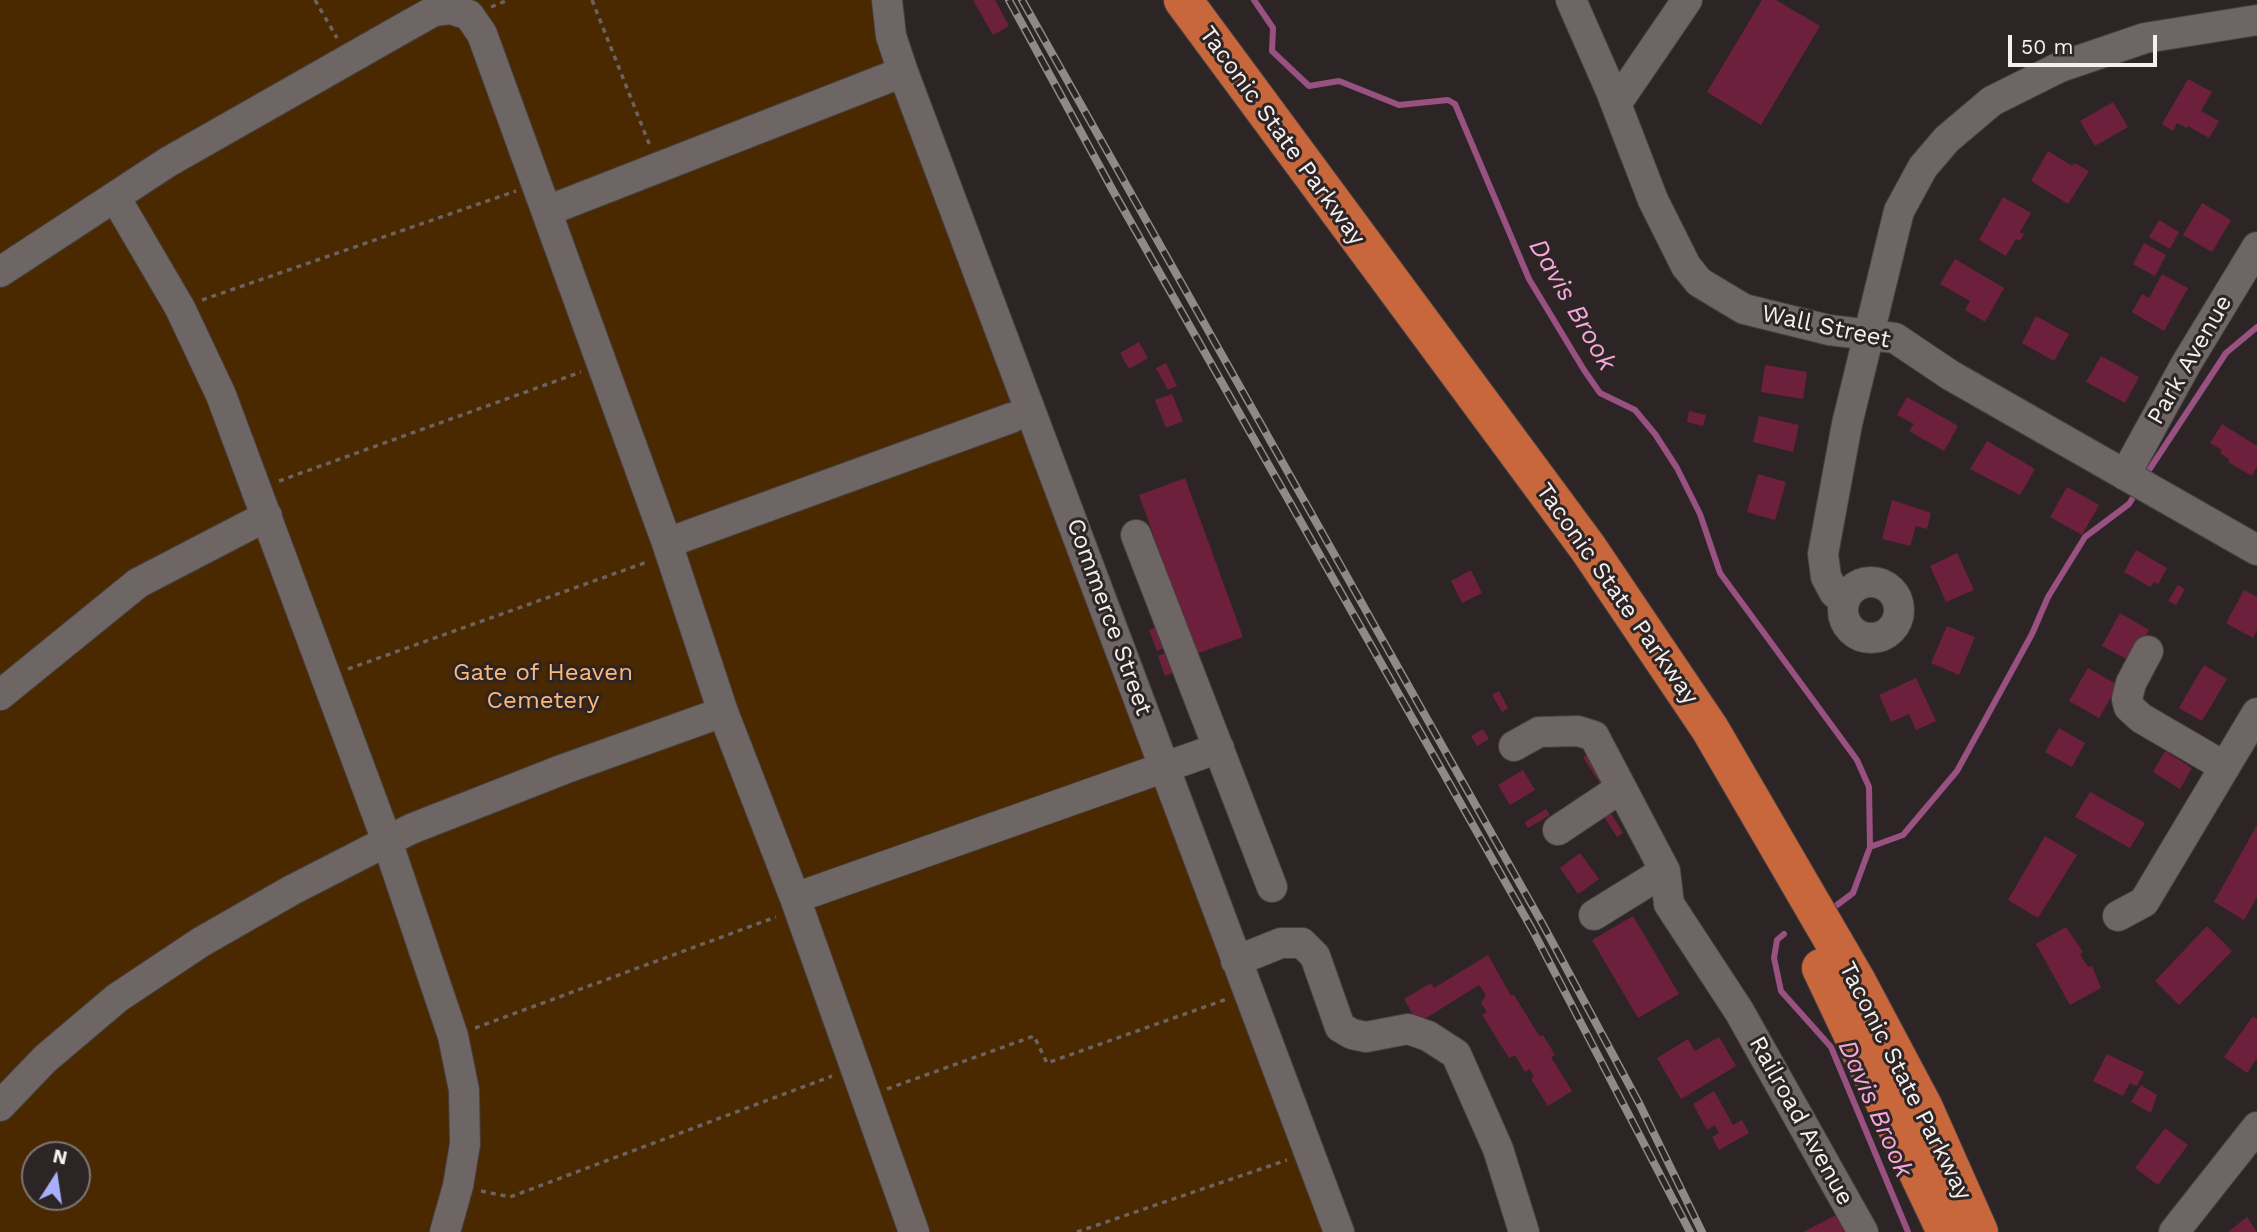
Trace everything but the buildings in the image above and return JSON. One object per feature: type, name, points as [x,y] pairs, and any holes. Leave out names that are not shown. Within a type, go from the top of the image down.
[{"type":"highway","name":"Taconic State Parkway","points":[[1158,0],[1577,568],[1658,687],[1735,810],[1805,936],[1945,1232]]},
{"type":"highway","name":"Taconic State Parkway","points":[[1183,0],[1588,548],[1704,718],[1856,980],[1924,1108],[1979,1232]]},
{"type":"street","name":"Commerce Street","points":[[887,0],[891,36],[903,72],[1339,1232]]},
{"type":"street","name":"Wall Street","points":[[1571,0],[1616,104],[1653,200],[1686,266],[1699,282],[1744,309],[1829,330],[1895,338],[1950,375],[2257,550]]},
{"type":"street","points":[[1616,104],[1687,0]]},
{"type":"street","points":[[0,272],[214,135],[348,58],[434,12],[451,9],[469,15],[482,34],[547,211],[668,548],[723,712],[797,903],[914,1232]]},
{"type":"street","points":[[1844,601],[1834,592],[1826,577],[1823,554],[1847,424],[1868,333],[1899,211],[1910,188],[1947,139],[1992,101],[2060,67],[2145,38],[2254,21]]},
{"type":"street","points":[[547,211],[903,72]]},
{"type":"street","points":[[115,197],[180,308],[220,395],[387,841],[453,1036],[464,1090],[465,1144],[458,1186],[445,1232]]},
{"type":"street","name":"Park Avenue","points":[[2124,475],[2186,364],[2257,247]]},
{"type":"street","points":[[668,548],[1011,418]]},
{"type":"street","points":[[0,695],[138,583],[262,503]]},
{"type":"street","points":[[1136,535],[1272,887]]},
{"type":"street","points":[[2148,651],[2131,683],[2127,699],[2129,707],[2141,718],[2225,767]]},
{"type":"street","points":[[0,1106],[54,1051],[160,967],[292,890],[387,841],[551,774],[723,712]]},
{"type":"street","points":[[2118,916],[2144,902],[2257,713]]},
{"type":"street","name":"Railroad Avenue","points":[[1514,746],[1539,732],[1578,731],[1594,736],[1665,871],[1670,904],[1739,1011],[1863,1232]]},
{"type":"street","points":[[797,903],[1219,748]]},
{"type":"street","points":[[1558,830],[1621,788]]},
{"type":"street","points":[[1594,915],[1665,871]]},
{"type":"street","points":[[1236,961],[1281,943],[1302,943],[1315,956],[1340,1027],[1352,1034],[1366,1037],[1408,1029],[1428,1036],[1456,1054],[1498,1149],[1524,1232]]},
{"type":"street","points":[[2174,1232],[2256,1132]]},
{"type":"path","points":[[316,0],[348,58]]},
{"type":"path","points":[[592,0],[659,167]]},
{"type":"path","points":[[180,308],[535,184]]},
{"type":"path","points":[[262,503],[602,365]]},
{"type":"path","points":[[326,677],[668,548]]},
{"type":"path","points":[[453,1036],[797,903]]},
{"type":"path","points":[[865,1097],[1034,1036],[1047,1063],[1248,992]]},
{"type":"path","points":[[458,1186],[510,1197],[854,1067]]},
{"type":"path","points":[[1077,1232],[1309,1152]]},
{"type":"green space","name":"Gate of Heaven Cemetery","points":[[0,0],[876,0],[1326,1232],[0,1232]]},
{"type":"waterway","name":"Davis Brook","points":[[1254,0],[1273,28],[1272,51],[1309,86],[1339,81],[1399,105],[1448,100],[1455,104],[1529,279],[1584,370],[1600,393],[1635,410],[1655,434],[1677,468],[1700,514],[1720,573],[1857,760],[1869,787],[1870,847],[1853,893],[1837,905]]},
{"type":"waterway","points":[[2149,470],[2226,353],[2257,327]]},
{"type":"waterway","points":[[1870,847],[1903,835],[1957,771],[2032,634],[2048,597],[2085,537],[2129,504],[2137,491]]},
{"type":"waterway","name":"Davis Brook","points":[[1784,934],[1777,940],[1774,958],[1781,991],[1831,1047],[1908,1232]]},
{"type":"railway","points":[[1009,0],[1112,189],[1532,929],[1690,1232]]},
{"type":"railway","points":[[1022,0],[1542,923],[1640,1105],[1702,1232]]}]
